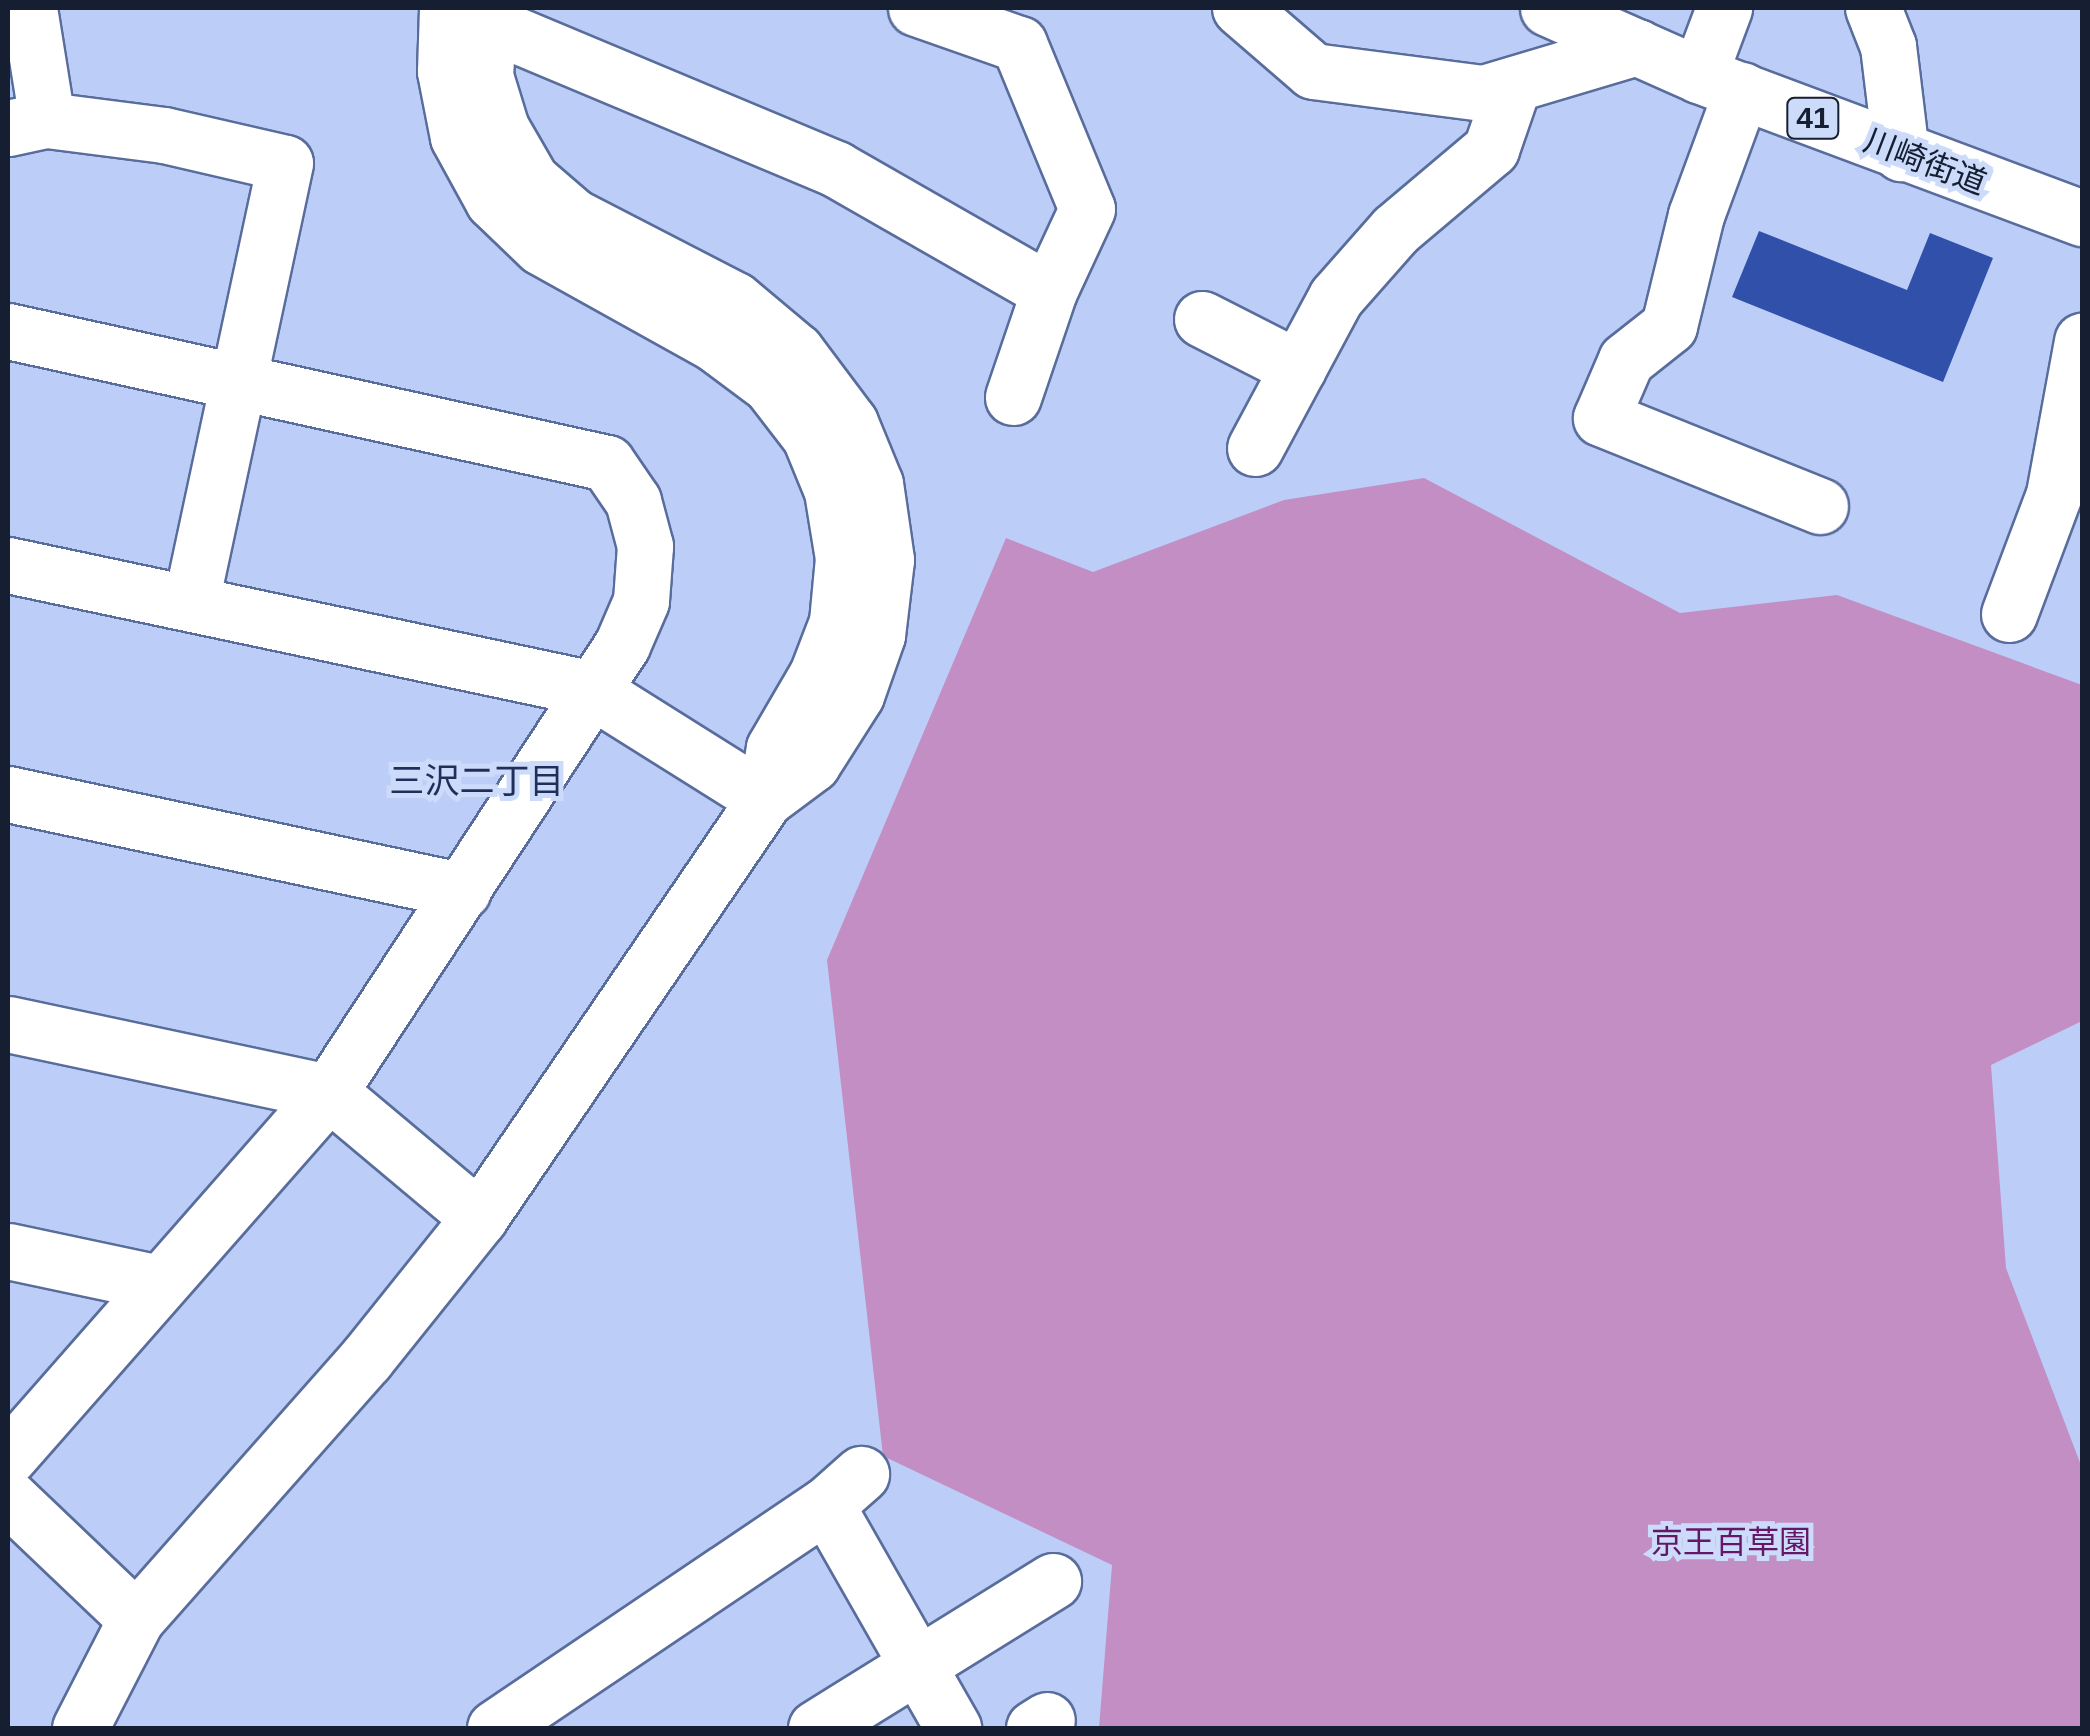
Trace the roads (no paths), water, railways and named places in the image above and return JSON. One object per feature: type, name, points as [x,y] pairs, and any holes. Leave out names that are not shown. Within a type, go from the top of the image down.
[{"type":"street","points":[[29,8],[27,124],[164,136],[285,163],[191,603]]},
{"type":"street","points":[[916,8],[1019,44],[1087,210],[1049,291],[1013,397]]},
{"type":"street","points":[[1240,8],[1313,71],[1483,92],[1637,47]]},
{"type":"street","name":"川崎街道","points":[[1548,8],[1901,154],[2082,218]]},
{"type":"street","points":[[1724,8],[1720,82],[1696,215],[1669,326],[1626,360],[1601,418],[1820,506]]},
{"type":"street","points":[[1873,8],[1888,46],[1901,154]]},
{"type":"street","points":[[474,12],[836,169],[1049,291]]},
{"type":"street","points":[[80,1728],[136,1619],[366,1359],[479,1218],[766,799],[812,764],[856,695],[877,635],[886,560],[875,484],[850,423],[796,351],[734,300],[574,217],[532,180],[501,128],[485,76],[474,12]]},
{"type":"street","points":[[1256,448],[1336,296],[1395,230],[1491,148],[1513,85]]},
{"type":"street","points":[[1202,319],[1298,368]]},
{"type":"street","points":[[8,331],[607,463],[633,501],[645,546],[641,602],[622,645],[588,688],[464,891],[329,1092],[8,1457]]},
{"type":"street","points":[[2010,614],[2071,460],[2082,341]]},
{"type":"street","points":[[8,565],[588,688],[766,799]]},
{"type":"street","points":[[8,794],[464,891]]},
{"type":"street","points":[[8,1024],[329,1092],[479,1218]]},
{"type":"street","points":[[8,1250],[159,1283]]},
{"type":"street","points":[[494,1728],[844,1490],[919,1664],[953,1728]]},
{"type":"street","points":[[8,1496],[136,1619]]},
{"type":"street","points":[[816,1728],[1053,1580]]},
{"type":"district","name":"三沢二丁目","points":[[477,781]]},
{"type":"park label","name":"京王百草園","points":[[1731,1542]]}]
